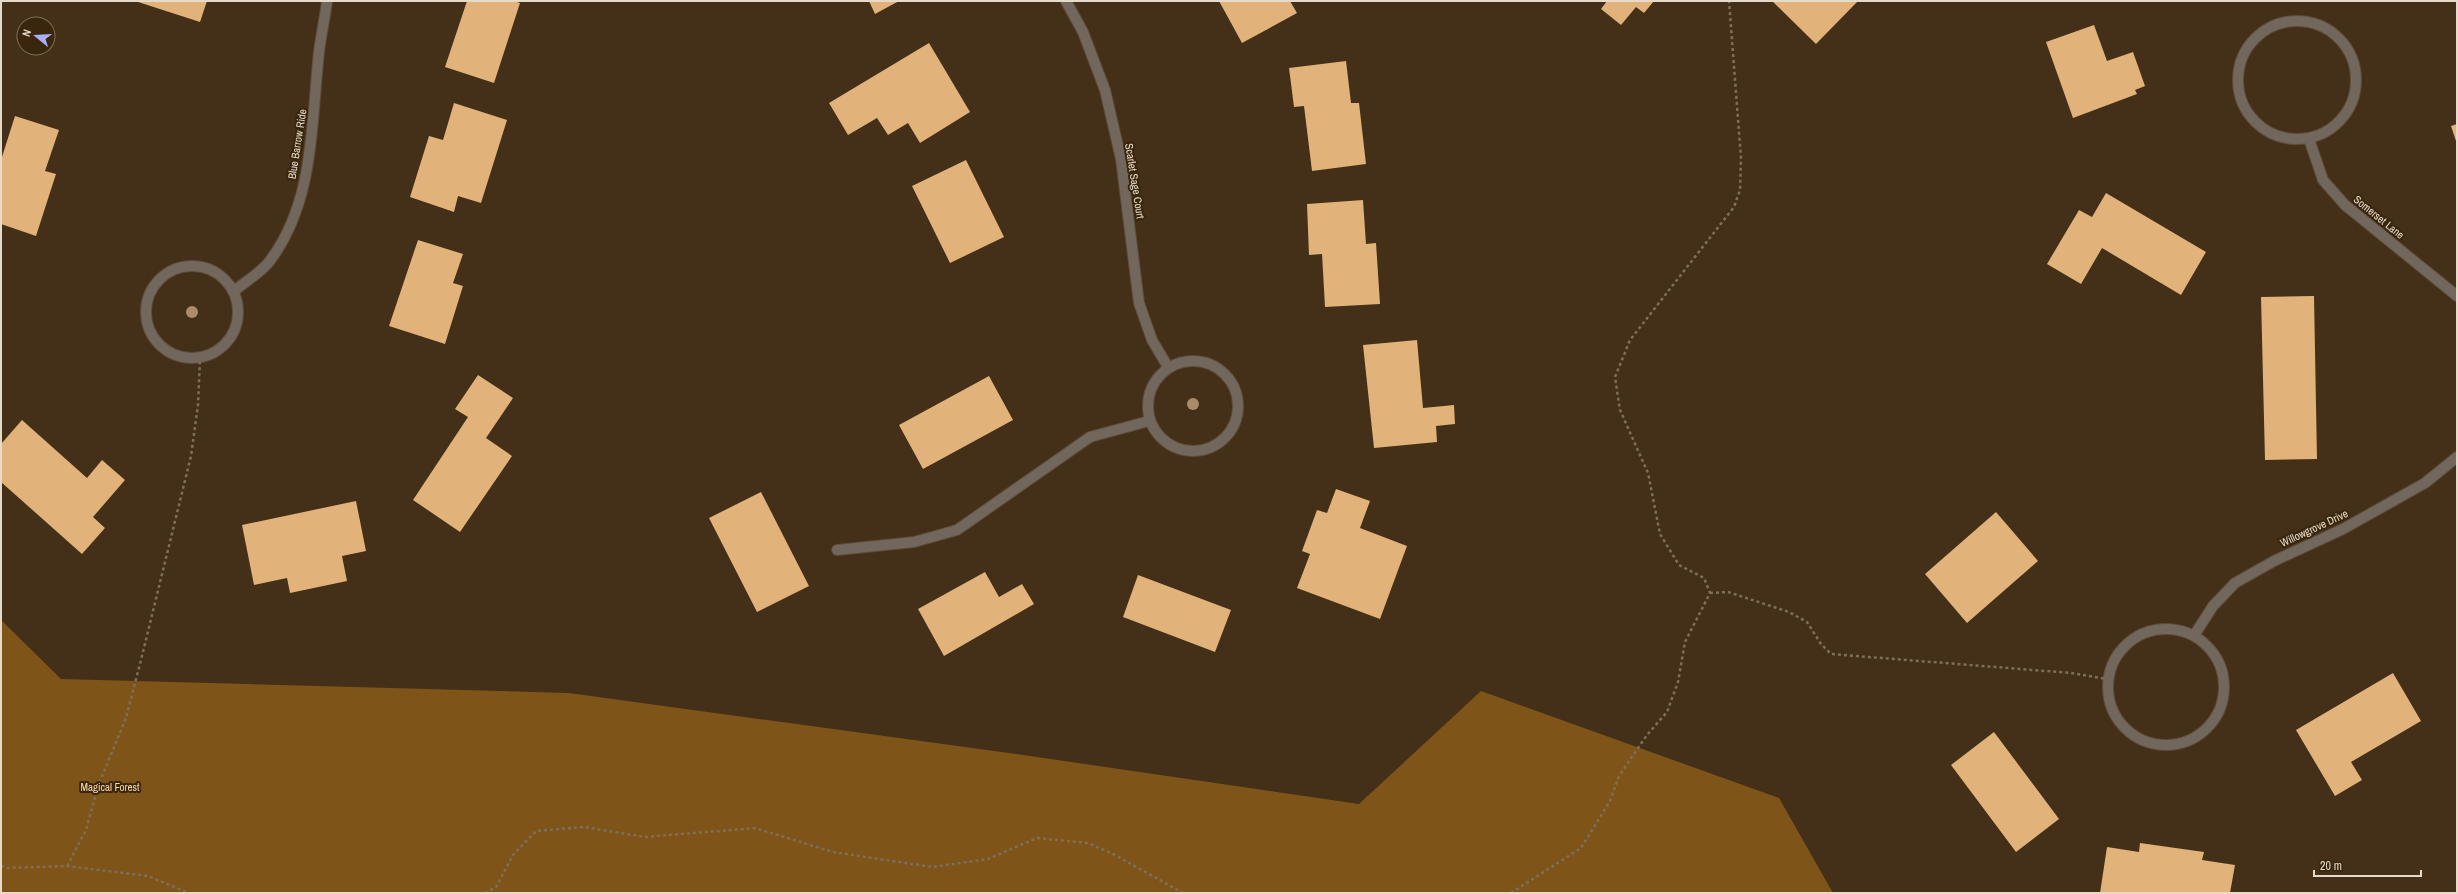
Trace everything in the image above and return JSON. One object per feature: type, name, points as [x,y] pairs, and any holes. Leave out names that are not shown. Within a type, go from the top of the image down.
[{"type":"street","name":"Blue Barrow Ride","points":[[234,291],[268,263],[290,228],[306,175],[313,127],[319,52],[327,1]]},
{"type":"street","name":"Scarlet Sage Court","points":[[1066,1],[1082,32],[1105,90],[1121,159],[1139,303],[1152,340],[1168,367]]},
{"type":"street","points":[[2304,20],[2332,31],[2349,49],[2356,69],[2356,89],[2348,112],[2331,130],[2309,139],[2288,140],[2263,130],[2249,116],[2238,92],[2238,70],[2247,47],[2266,28],[2284,21],[2304,20]]},
{"type":"street","name":"Somerset Lane","points":[[2309,139],[2322,180],[2345,205],[2457,296]]},
{"type":"street","points":[[199,265],[219,274],[234,291],[238,306],[237,323],[229,340],[214,353],[200,358],[176,356],[159,346],[148,328],[145,305],[157,280],[175,268],[199,265]]},
{"type":"street","points":[[1189,359],[1212,364],[1229,376],[1238,396],[1238,418],[1223,441],[1199,452],[1180,450],[1159,438],[1149,421],[1147,400],[1154,381],[1168,367],[1189,359]]},
{"type":"street","points":[[837,550],[914,542],[957,530],[1090,437],[1149,421]]},
{"type":"street","name":"Willowgrove Drive","points":[[2195,634],[2213,606],[2235,583],[2274,561],[2343,529],[2425,483],[2457,457]]},
{"type":"street","points":[[2170,627],[2195,634],[2216,654],[2225,676],[2224,701],[2213,723],[2193,740],[2167,746],[2140,740],[2120,724],[2108,701],[2107,679],[2122,648],[2147,630],[2170,627]]},
{"type":"path","points":[[1511,893],[1581,848],[1610,800],[1619,776],[1647,735],[1667,712],[1678,682],[1685,642],[1710,593],[1704,578],[1679,566],[1660,534],[1648,473],[1620,410],[1615,377],[1630,340],[1734,207],[1740,190],[1741,158],[1729,1]]},
{"type":"path","points":[[67,866],[86,830],[98,786],[126,718],[191,456],[198,405],[200,358]]},
{"type":"path","points":[[1710,593],[1728,592],[1745,596],[1789,612],[1807,622],[1821,644],[1831,654],[2071,673],[2107,679]]},
{"type":"path","points":[[485,893],[496,887],[513,855],[536,831],[584,827],[645,837],[755,828],[834,852],[932,867],[988,859],[1038,838],[1088,843],[1115,855],[1183,893]]},
{"type":"path","points":[[1,866],[8,868],[67,866],[148,876],[189,893]]},
{"type":"green space","name":"Magical Forest","points":[[1,620],[61,679],[569,693],[1023,755],[1359,804],[1481,691],[1779,798],[1833,893],[1,893]]},
{"type":"building","points":[[135,1],[207,1],[200,22]]},
{"type":"building","points":[[467,1],[514,1],[520,3],[494,83],[445,67]]},
{"type":"building","points":[[869,1],[899,1],[875,14]]},
{"type":"building","points":[[1219,1],[1290,1],[1297,13],[1242,43]]},
{"type":"building","points":[[1607,1],[1654,1],[1644,13],[1636,7],[1621,25],[1601,9]]},
{"type":"building","points":[[1772,1],[1858,1],[1816,44]]},
{"type":"building","points":[[2094,25],[2107,61],[2133,52],[2145,86],[2135,90],[2137,94],[2073,118],[2046,42]]},
{"type":"building","points":[[929,43],[970,112],[920,143],[908,123],[888,135],[877,118],[848,135],[829,103]]},
{"type":"building","points":[[1346,61],[1351,103],[1359,103],[1366,164],[1312,171],[1304,106],[1294,107],[1289,68]]},
{"type":"building","points":[[454,103],[507,120],[481,203],[458,196],[454,212],[410,197],[429,136],[443,140]]},
{"type":"building","points":[[15,116],[59,130],[45,171],[56,174],[36,236],[1,224],[1,160]]},
{"type":"building","points":[[2457,124],[2457,144],[2451,126]]},
{"type":"building","points":[[966,160],[1004,237],[950,263],[912,186]]},
{"type":"building","points":[[2106,193],[2206,252],[2181,295],[2102,248],[2081,284],[2047,264],[2079,210],[2092,217]]},
{"type":"building","points":[[1363,200],[1366,244],[1376,243],[1380,304],[1325,307],[1322,254],[1309,255],[1307,204]]},
{"type":"building","points":[[418,240],[463,254],[453,283],[463,286],[445,344],[389,326]]},
{"type":"building","points":[[2314,296],[2317,459],[2265,460],[2261,297]]},
{"type":"building","points":[[1417,340],[1423,408],[1454,405],[1455,424],[1436,426],[1437,442],[1374,448],[1363,345]]},
{"type":"building","points":[[478,375],[513,398],[486,438],[512,456],[460,532],[413,500],[468,417],[455,409]]},
{"type":"building","points":[[989,376],[1013,420],[923,469],[899,425]]},
{"type":"building","points":[[22,420],[87,478],[102,460],[125,480],[93,517],[105,528],[82,554],[1,482],[1,444]]},
{"type":"building","points":[[1336,489],[1370,501],[1360,528],[1407,546],[1380,619],[1297,588],[1310,554],[1302,551],[1317,510],[1327,513]]},
{"type":"building","points":[[761,492],[809,586],[757,612],[709,518]]},
{"type":"building","points":[[356,501],[366,551],[342,556],[347,581],[290,593],[287,578],[254,585],[242,525]]},
{"type":"building","points":[[1996,512],[2038,561],[1967,623],[1925,574]]},
{"type":"building","points":[[985,572],[999,597],[1022,584],[1034,604],[944,656],[918,609]]},
{"type":"building","points":[[1138,575],[1231,610],[1215,652],[1123,617]]},
{"type":"building","points":[[2393,673],[2421,721],[2351,762],[2362,780],[2335,796],[2296,730]]},
{"type":"building","points":[[1994,732],[2059,819],[2016,852],[1951,765]]},
{"type":"building","points":[[2140,843],[2204,852],[2202,860],[2235,865],[2230,893],[2100,893],[2107,847],[2139,852]]}]
